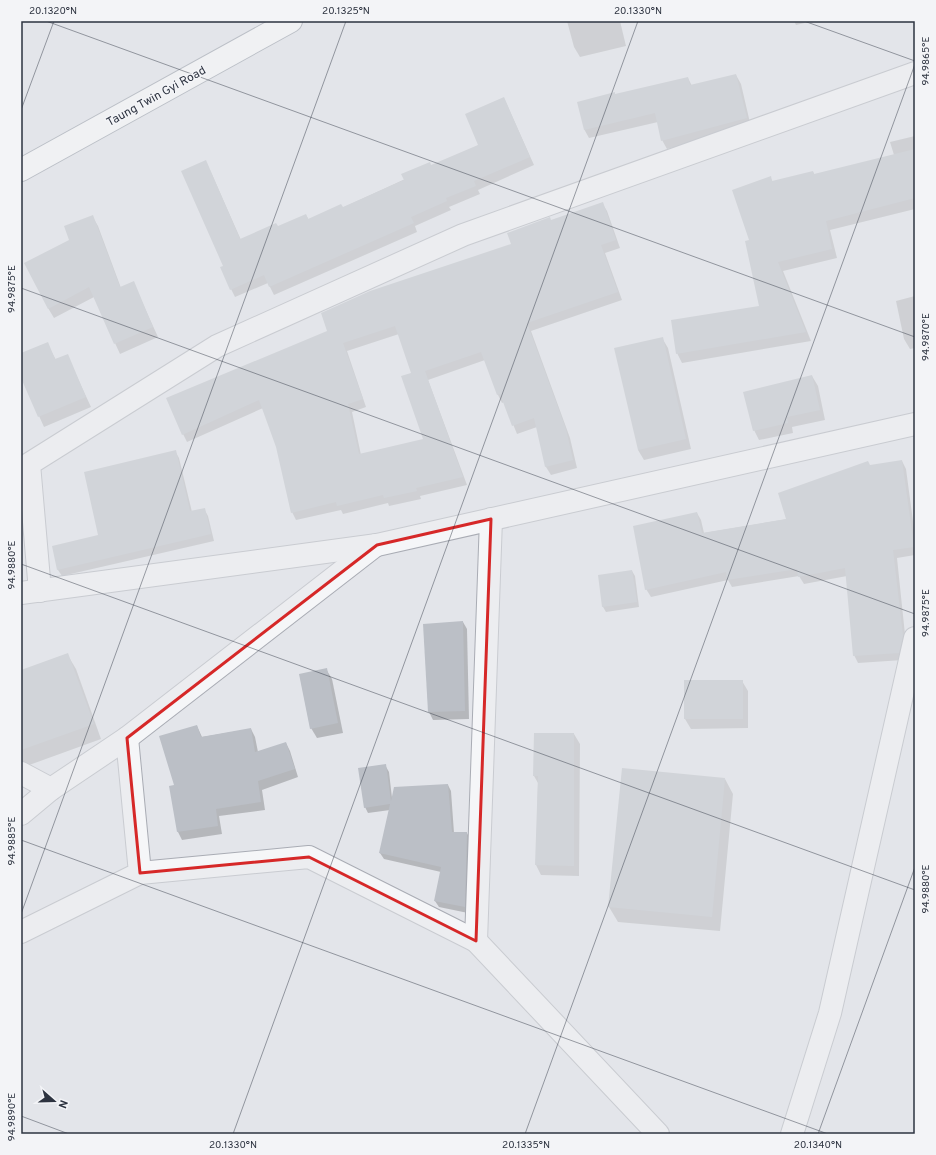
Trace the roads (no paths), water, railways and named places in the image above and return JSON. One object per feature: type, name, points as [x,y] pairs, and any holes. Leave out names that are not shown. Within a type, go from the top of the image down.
[{"type":"highway","name":"Taung Twin Gyi Road","points":[[21,170],[291,21]]},
{"type":"street","points":[[915,73],[463,235],[217,346],[29,464],[31,592],[377,545],[915,424]]},
{"type":"street","points":[[476,941],[491,519]]},
{"type":"street","points":[[21,814],[51,789],[127,738],[377,545]]},
{"type":"street","points":[[792,1134],[830,1013],[915,638]]},
{"type":"street","points":[[127,738],[140,873]]},
{"type":"street","points":[[21,773],[51,789]]},
{"type":"street","points":[[21,794],[51,789]]},
{"type":"street","points":[[21,932],[140,873],[309,857],[476,941],[658,1134]]}]
